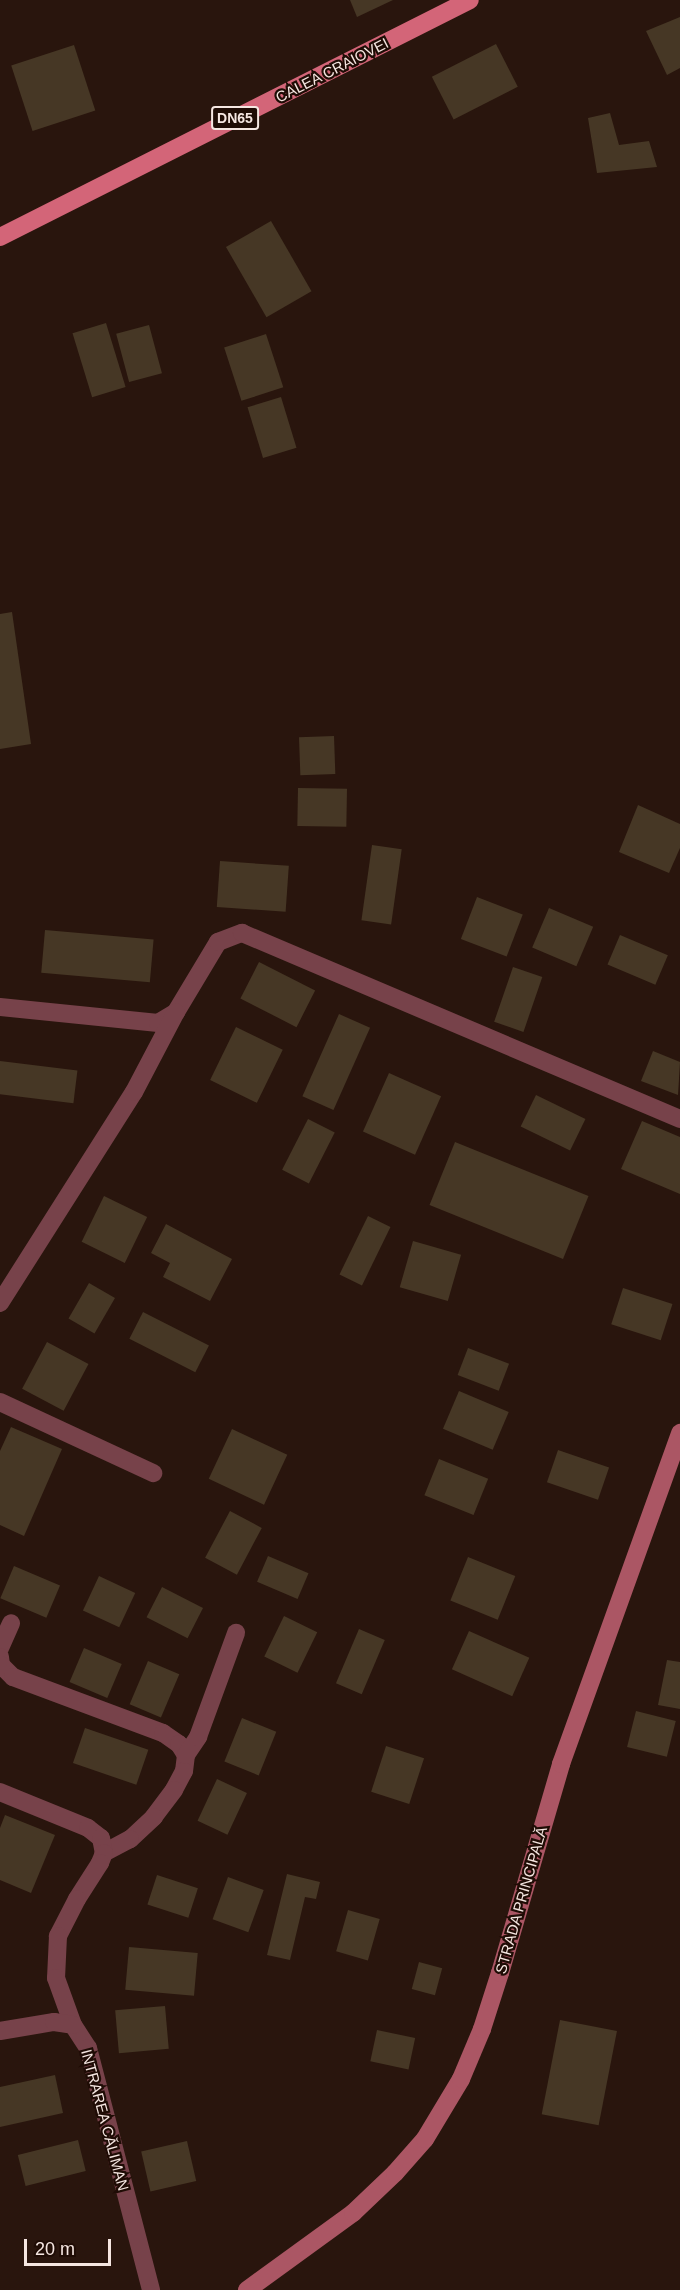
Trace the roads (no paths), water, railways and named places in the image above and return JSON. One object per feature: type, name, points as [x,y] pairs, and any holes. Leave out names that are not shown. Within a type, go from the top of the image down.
[{"type":"main road","name":"CALEA CRAIOVEI","points":[[0,237],[470,0]]},
{"type":"main road","name":"STRADA PRINCIPALĂ","points":[[247,2290],[353,2213],[395,2173],[425,2139],[461,2079],[482,2029],[500,1973],[561,1764],[680,1433]]},
{"type":"street","points":[[0,1303],[134,1092],[176,1012],[218,942],[242,933],[680,1119]]},
{"type":"street","points":[[0,1007],[158,1023],[176,1012]]},
{"type":"street","points":[[0,1402],[153,1473]]},
{"type":"street","points":[[0,1648],[11,1623]]},
{"type":"street","points":[[0,1792],[88,1828],[101,1838],[104,1853],[130,1839],[154,1817],[174,1790],[184,1771],[186,1755],[198,1737],[236,1633]]},
{"type":"street","points":[[0,1657],[1,1665],[12,1677],[163,1733],[179,1743],[186,1755]]},
{"type":"street","name":"INTRAREA CĂLIMAN","points":[[104,1853],[58,1936],[56,1978],[73,2025],[88,2048],[151,2290]]},
{"type":"street","points":[[0,2031],[54,2022],[73,2025]]}]
